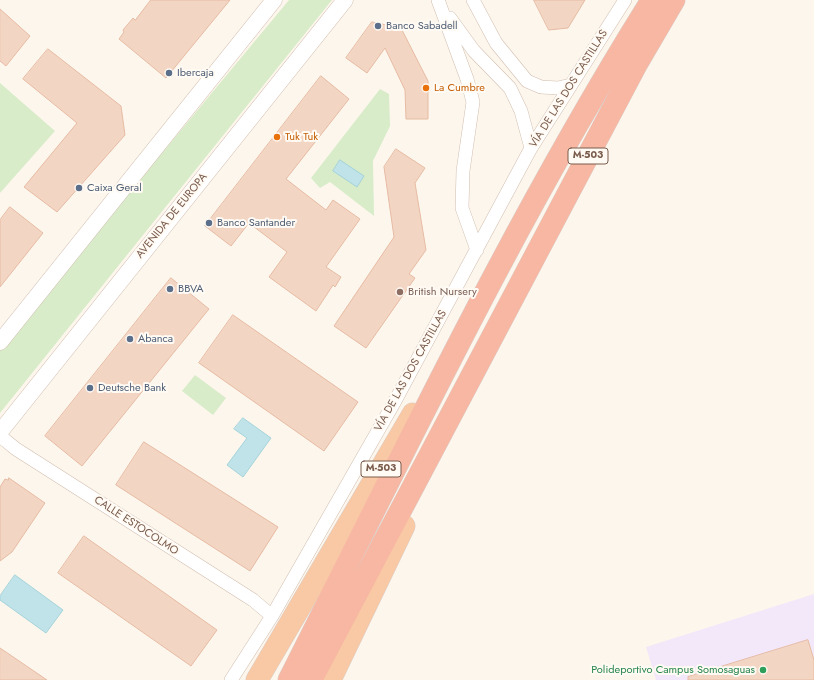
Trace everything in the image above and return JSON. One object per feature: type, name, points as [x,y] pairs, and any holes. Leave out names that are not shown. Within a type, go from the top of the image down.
[{"type":"highway","name":"M-503","points":[[257,680],[504,257],[613,62],[652,0]]},
{"type":"highway","name":"M-503","points":[[311,680],[636,65],[674,0]]},
{"type":"highway","name":"M-503","points":[[289,680],[504,257]]},
{"type":"highway","name":"M-503","points":[[330,680],[504,313]]},
{"type":"street","points":[[0,342],[274,0]]},
{"type":"street","name":"AVENIDA DE EUROPA","points":[[0,432],[345,0]]},
{"type":"street","points":[[473,0],[496,43],[527,81],[542,87],[558,88],[571,85]]},
{"type":"street","name":"VÍA DE LAS DOS CASTILLAS","points":[[231,680],[272,616],[395,401],[531,148],[625,0]]},
{"type":"street","points":[[440,3],[474,51],[510,88],[521,111],[531,148]]},
{"type":"street","points":[[440,3],[467,79],[473,102],[463,171],[462,208],[477,250]]},
{"type":"street","name":"CALLE ESTOCOLMO","points":[[0,436],[16,449],[253,600],[272,616]]},
{"type":"shaded area","points":[[814,594],[814,680],[656,680],[646,647]]},
{"type":"green space","points":[[289,0],[332,0],[0,413],[0,348]]},
{"type":"green space","points":[[0,83],[55,131],[0,193]]},
{"type":"green space","points":[[380,89],[389,94],[390,126],[373,161],[374,216],[330,182],[320,188],[311,178]]},
{"type":"green space","points":[[195,375],[226,398],[213,415],[182,391]]},
{"type":"water","points":[[340,160],[364,176],[357,187],[333,171]]},
{"type":"water","points":[[243,418],[271,438],[243,477],[227,465],[247,438],[234,429]]},
{"type":"water","points":[[15,575],[63,610],[46,633],[0,600],[0,596]]},
{"type":"building","points":[[151,0],[230,0],[166,78],[119,39],[124,32],[123,30],[133,18],[135,20]]},
{"type":"building","points":[[534,0],[585,0],[568,28],[549,30]]},
{"type":"building","points":[[0,9],[30,36],[6,66],[0,61]]},
{"type":"building","points":[[372,22],[401,28],[428,81],[428,119],[406,119],[405,90],[385,48],[367,73],[346,58]]},
{"type":"building","points":[[48,49],[121,106],[125,135],[57,212],[24,187],[77,123],[23,79]]},
{"type":"building","points":[[321,76],[349,99],[286,179],[326,210],[333,200],[360,219],[326,267],[341,277],[335,287],[333,285],[316,311],[269,277],[287,252],[249,223],[231,246],[205,226]]},
{"type":"building","points":[[396,149],[425,168],[415,183],[426,250],[409,274],[415,278],[366,348],[334,326],[394,237],[384,167]]},
{"type":"building","points":[[10,207],[43,233],[0,287],[0,220]]},
{"type":"building","points":[[171,278],[209,309],[82,466],[45,436]]},
{"type":"building","points":[[233,315],[358,402],[324,451],[199,363]]},
{"type":"building","points":[[144,442],[278,527],[250,571],[116,485]]},
{"type":"building","points":[[9,478],[45,503],[12,552],[0,561],[0,487],[5,479],[8,480]]},
{"type":"building","points":[[84,536],[217,630],[191,666],[58,573]]},
{"type":"building","name":"Polideportivo Campus Somosaguas","points":[[808,640],[814,660],[814,680],[688,680],[688,677]]},
{"type":"building","points":[[0,648],[47,680],[0,680]]},
{"type":"place","name":"Banco Sabadell","points":[[378,26]]},
{"type":"place","name":"Ibercaja","points":[[169,73]]},
{"type":"place","name":"La Cumbre","points":[[426,88]]},
{"type":"place","name":"Tuk Tuk","points":[[277,137]]},
{"type":"place","name":"Caixa Geral","points":[[79,188]]},
{"type":"place","name":"Banco Santander","points":[[209,223]]},
{"type":"place","name":"BBVA","points":[[170,289]]},
{"type":"place","name":"British Nursery","points":[[400,292]]},
{"type":"place","name":"Abanca","points":[[130,339]]},
{"type":"place","name":"Deutsche Bank","points":[[90,388]]},
{"type":"place","name":"Polideportivo Campus Somosaguas","points":[[763,670]]}]
